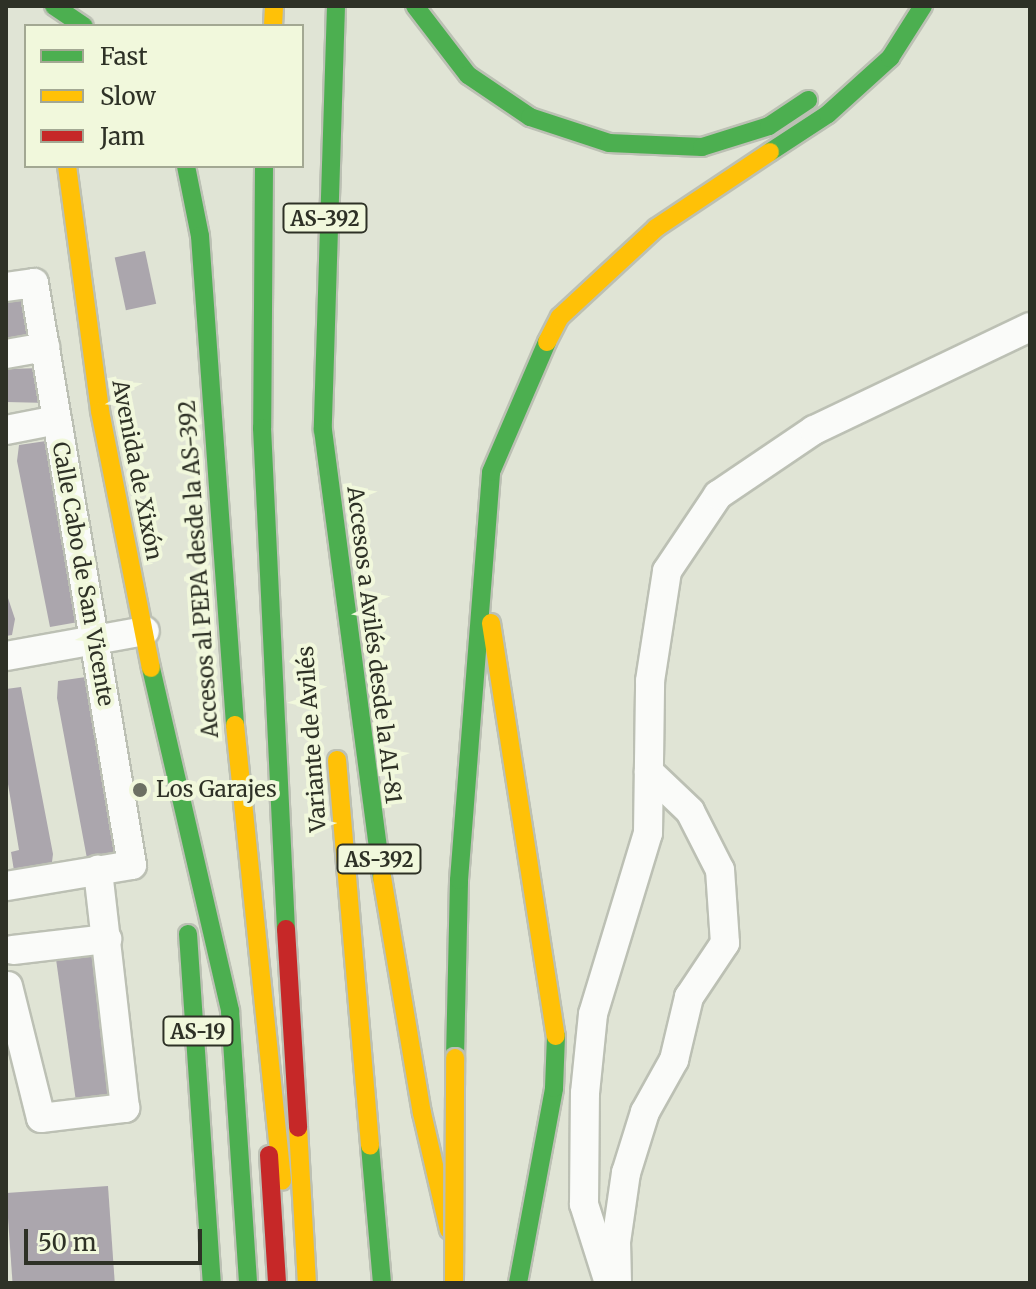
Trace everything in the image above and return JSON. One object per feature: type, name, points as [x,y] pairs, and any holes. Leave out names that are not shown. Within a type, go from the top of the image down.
[{"type":"main road","points":[[54,6],[81,24]]},
{"type":"main road","name":"Accesos a Avilés desde la AI-81","points":[[336,6],[323,430],[371,809],[422,1113],[462,1283]]},
{"type":"main road","points":[[415,6],[468,75],[530,117],[609,143],[702,147],[769,126],[828,83]]},
{"type":"main road","points":[[872,45],[915,6]]},
{"type":"main road","points":[[454,1283],[459,880],[491,472],[560,317],[656,228],[828,114],[890,58],[923,6]]},
{"type":"main road","name":"Avenida de Xixón","points":[[67,168],[100,411],[173,780],[230,1011],[248,1283]]},
{"type":"main road","name":"Accesos al PEPA desde la AS-392","points":[[186,168],[200,236],[258,968],[276,1276]]},
{"type":"main road","name":"AS-392","points":[[264,168],[268,606],[307,1283]]},
{"type":"main road","points":[[323,430],[326,610]]},
{"type":"main road","points":[[482,573],[557,1023],[554,1088],[518,1283]]},
{"type":"main road","name":"Variante de Avilés","points":[[336,746],[382,1283]]},
{"type":"main road","name":"Avenida de Xixón","points":[[173,780],[201,1063],[212,1283]]},
{"type":"main road","name":"Accesos al PEPA desde la AS-392","points":[[258,968],[293,1283]]},
{"type":"main road","points":[[303,1206],[313,1283]]},
{"type":"street","name":"Calle Cabo de San Vicente","points":[[20,285],[45,347],[132,865],[98,870]]},
{"type":"street","points":[[611,1281],[584,1204],[585,1093],[593,1014],[648,833],[650,681],[667,571],[718,495],[814,430],[1030,327]]},
{"type":"street","points":[[6,354],[45,347]]},
{"type":"street","points":[[6,430],[57,420]]},
{"type":"street","points":[[6,656],[145,631]]},
{"type":"street","points":[[611,1281],[635,1143],[674,1060],[689,997],[725,943],[720,870],[690,811],[649,772]]},
{"type":"street","points":[[6,886],[98,870],[107,939],[125,1108],[41,1118],[7,987],[10,942],[107,939]]},
{"type":"building","points":[[145,251],[156,304],[126,310],[115,257]]},
{"type":"building","points":[[31,295],[37,331],[6,340],[6,299]]},
{"type":"building","points":[[42,368],[49,403],[6,402],[6,369]]},
{"type":"building","points":[[53,440],[57,463],[50,464],[72,599],[80,599],[84,621],[50,627],[17,461],[19,445]]},
{"type":"building","points":[[6,592],[15,619],[12,635],[6,636]]},
{"type":"building","points":[[93,676],[97,700],[89,702],[111,836],[119,835],[123,858],[88,864],[57,698],[58,681]]},
{"type":"building","points":[[21,687],[53,854],[51,870],[15,877],[11,852],[19,850],[6,772],[6,689]]},
{"type":"building","points":[[97,942],[119,1098],[76,1104],[54,948]]},
{"type":"building","points":[[108,1186],[115,1283],[13,1283],[6,1193]]},
{"type":"traffic: fast","points":[[54,6],[81,24]]},
{"type":"traffic: fast","points":[[336,6],[323,430],[382,877]]},
{"type":"traffic: fast","points":[[415,6],[468,75],[530,117],[609,143],[702,147],[769,126],[808,100]]},
{"type":"traffic: fast","points":[[770,152],[828,114],[890,58],[923,6]]},
{"type":"traffic: fast","points":[[186,168],[200,236],[235,725]]},
{"type":"traffic: fast","points":[[264,168],[262,428],[286,929]]},
{"type":"traffic: fast","points":[[455,1058],[459,880],[491,472],[547,342]]},
{"type":"traffic: fast","points":[[151,668],[230,1011],[248,1283]]},
{"type":"traffic: fast","points":[[188,934],[212,1283]]},
{"type":"traffic: fast","points":[[518,1283],[554,1088],[556,1036]]},
{"type":"traffic: fast","points":[[370,1146],[382,1283]]},
{"type":"traffic: slow","points":[[273,24],[274,6]]},
{"type":"traffic: slow","points":[[547,342],[560,317],[656,228],[770,152]]},
{"type":"traffic: slow","points":[[67,168],[100,411],[151,668]]},
{"type":"traffic: slow","points":[[491,623],[556,1036]]},
{"type":"traffic: slow","points":[[235,725],[282,1181]]},
{"type":"traffic: slow","points":[[337,760],[370,1146]]},
{"type":"traffic: slow","points":[[382,877],[422,1113],[449,1230]]},
{"type":"traffic: slow","points":[[454,1283],[455,1058]]},
{"type":"traffic: slow","points":[[298,1128],[307,1283]]},
{"type":"traffic: jam","points":[[286,929],[298,1128]]},
{"type":"traffic: jam","points":[[269,1155],[277,1283]]},
{"type":"place","name":"Los Garajes","points":[[140,790]]}]
